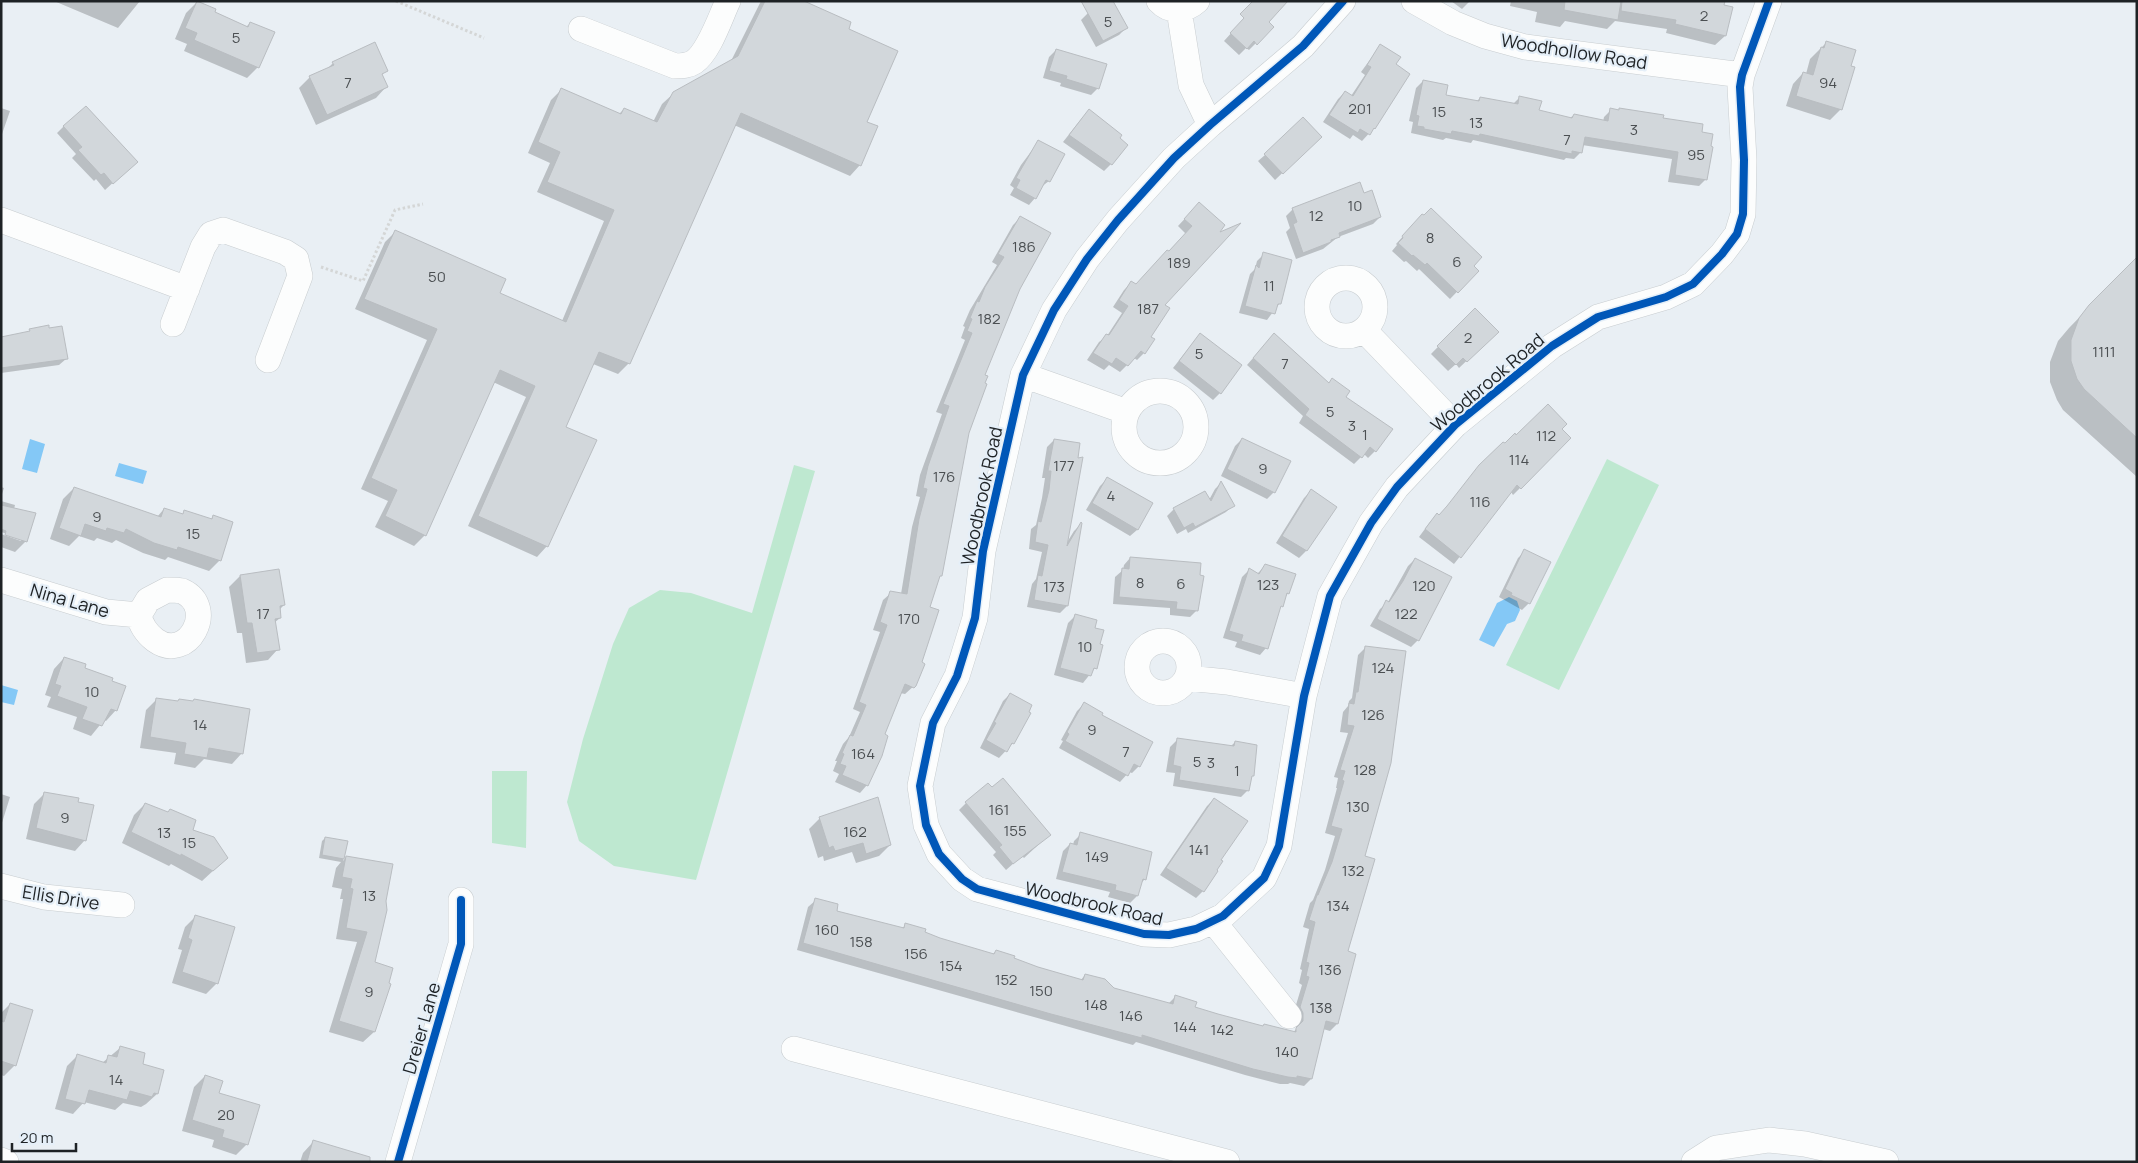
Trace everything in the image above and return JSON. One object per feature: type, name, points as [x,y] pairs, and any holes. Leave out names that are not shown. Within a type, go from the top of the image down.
[{"type":"street","points":[[581,28],[675,66],[686,66],[694,62],[704,52],[728,1]]},
{"type":"street","name":"Woodbrook Road","points":[[1343,1],[1303,46],[1174,158],[1118,220],[1087,259],[1054,310],[1023,376],[983,551],[975,618],[957,676],[933,722],[920,786],[926,825],[939,854],[962,879],[977,889],[1144,934],[1170,935],[1196,929],[1224,916],[1264,878],[1279,846],[1304,696],[1330,596],[1371,523],[1397,487],[1455,425],[1552,346],[1598,317],[1666,297],[1693,284],[1722,254],[1737,234],[1743,214],[1744,160],[1740,87],[1742,75],[1769,1]]},
{"type":"street","name":"Woodhollow Road","points":[[1414,1],[1453,23],[1485,36],[1525,47],[1742,75]]},
{"type":"street","points":[[1178,4],[1191,85],[1210,125]]},
{"type":"street","points":[[1,220],[187,289]]},
{"type":"street","points":[[173,324],[203,247],[211,234],[223,230],[285,252],[296,259],[300,276],[268,360]]},
{"type":"street","points":[[1364,330],[1455,425]]},
{"type":"street","points":[[1023,376],[1128,412]]},
{"type":"street","name":"Nina Lane","points":[[1,580],[106,612],[139,615]]},
{"type":"street","points":[[1187,678],[1227,682],[1304,696]]},
{"type":"street","name":"Ellis Drive","points":[[1,886],[44,897],[122,905]]},
{"type":"street","name":"Dreier Lane","points":[[398,1162],[461,944],[461,900]]},
{"type":"street","points":[[1213,921],[1289,1016]]},
{"type":"street","points":[[794,1049],[1181,1156],[1227,1162]]},
{"type":"street","points":[[1694,1162],[1716,1148],[1769,1140],[1805,1144],[1886,1162]]},
{"type":"street","points":[[1,1160],[6,1162]]},
{"type":"path","points":[[396,1],[484,38]]},
{"type":"path","points":[[296,259],[363,281],[395,210],[423,204]]},
{"type":"green space","points":[[1607,459],[1659,485],[1559,690],[1506,665]]},
{"type":"green space","points":[[794,465],[815,471],[696,880],[614,866],[579,841],[567,802],[583,739],[613,644],[629,608],[660,590],[691,593],[752,613]]},
{"type":"green space","points":[[492,771],[527,771],[526,848],[492,843]]},
{"type":"water","points":[[30,439],[45,444],[37,473],[22,469]]},
{"type":"water","points":[[119,463],[147,471],[143,484],[115,476]]},
{"type":"water","points":[[1509,597],[1517,601],[1520,610],[1515,621],[1507,624],[1494,647],[1479,640],[1497,603]]},
{"type":"water","points":[[1,685],[18,690],[14,705],[1,702]]},
{"type":"building","points":[[197,1],[216,9],[215,12],[248,27],[250,22],[275,32],[259,68],[194,40],[197,33],[185,28]]},
{"type":"building","points":[[765,1],[804,1],[851,22],[849,29],[898,51],[867,122],[878,126],[861,166],[741,113],[630,364],[599,352],[566,427],[597,440],[548,547],[478,516],[535,386],[500,370],[426,536],[385,516],[397,490],[371,478],[437,329],[364,299],[395,230],[506,279],[500,293],[566,322],[614,210],[547,182],[560,152],[538,142],[561,88],[621,114],[624,108],[657,122],[673,92],[738,56]]},
{"type":"building","points":[[1081,1],[1113,1],[1128,28],[1103,41]]},
{"type":"building","points":[[1253,1],[1288,1],[1269,22],[1274,27],[1257,45],[1254,41],[1247,49],[1230,33],[1244,18],[1240,14]]},
{"type":"building","points":[[1565,1],[1621,1],[1618,20],[1564,10]]},
{"type":"building","points":[[1622,1],[1725,1],[1724,5],[1733,7],[1726,36],[1675,24],[1676,20],[1621,11]]},
{"type":"building","points":[[1826,41],[1856,50],[1851,66],[1855,67],[1842,110],[1796,96],[1803,72],[1813,75],[1821,47],[1824,48]]},
{"type":"building","points":[[375,42],[388,71],[382,74],[388,87],[327,115],[309,76],[334,65],[332,62]]},
{"type":"building","points":[[1380,44],[1401,57],[1396,64],[1410,74],[1370,135],[1360,129],[1358,133],[1329,115],[1345,91],[1353,96],[1371,67],[1367,65]]},
{"type":"building","points":[[1056,49],[1107,64],[1099,89],[1066,79],[1067,76],[1049,71]]},
{"type":"building","points":[[1423,80],[1448,85],[1446,95],[1479,101],[1480,97],[1518,104],[1519,96],[1542,101],[1539,110],[1572,118],[1574,114],[1608,121],[1610,108],[1619,110],[1619,108],[1664,115],[1663,118],[1703,124],[1702,132],[1713,134],[1711,146],[1713,147],[1707,180],[1675,175],[1678,152],[1585,137],[1582,153],[1572,151],[1572,154],[1480,134],[1479,136],[1452,131],[1451,134],[1424,129],[1424,127],[1417,126],[1419,116],[1416,115]]},
{"type":"building","points":[[86,106],[138,162],[113,184],[104,173],[101,175],[78,150],[82,147],[63,126]]},
{"type":"building","points":[[1089,109],[1122,135],[1120,138],[1128,145],[1112,165],[1069,135]]},
{"type":"building","points":[[1303,117],[1322,137],[1283,174],[1264,154]]},
{"type":"building","points":[[1038,140],[1065,154],[1050,182],[1046,180],[1036,199],[1016,188],[1020,180],[1016,178]]},
{"type":"building","points":[[1360,182],[1364,193],[1372,190],[1381,217],[1339,233],[1340,237],[1331,240],[1331,242],[1303,253],[1293,224],[1297,222],[1292,208]]},
{"type":"building","points":[[1199,202],[1225,225],[1220,232],[1241,223],[1165,305],[1170,308],[1151,337],[1155,339],[1145,354],[1141,351],[1128,366],[1116,358],[1112,364],[1093,353],[1106,334],[1109,335],[1128,306],[1119,300],[1131,281],[1136,284],[1192,226],[1184,219]]},
{"type":"building","points":[[1431,208],[1482,257],[1474,266],[1479,271],[1458,293],[1427,263],[1425,265],[1398,243],[1422,214],[1424,215]]},
{"type":"building","points":[[1020,216],[1051,233],[1020,289],[985,375],[988,376],[985,383],[987,384],[969,433],[942,576],[940,576],[930,607],[939,610],[922,662],[925,664],[914,688],[905,684],[885,734],[888,736],[882,756],[868,786],[842,775],[846,766],[840,764],[844,754],[842,753],[850,735],[853,736],[866,705],[859,702],[887,625],[880,622],[890,591],[907,594],[919,519],[927,489],[923,488],[928,466],[949,406],[943,404],[972,333],[967,331],[972,319],[970,318],[977,301],[979,302],[985,287],[1004,257],[998,254]]},
{"type":"building","points":[[1263,252],[1292,260],[1281,304],[1278,304],[1275,314],[1245,306],[1256,265],[1259,268]]},
{"type":"building","points":[[2137,257],[2137,438],[2084,389],[2077,379],[2071,361],[2071,340],[2079,318],[2089,305]]},
{"type":"building","points":[[1475,308],[1499,332],[1467,362],[1463,358],[1456,365],[1437,346]]},
{"type":"building","points":[[49,325],[49,328],[62,326],[68,359],[1,368],[1,337]]},
{"type":"building","points":[[1200,333],[1242,365],[1221,394],[1179,361]]},
{"type":"building","points":[[1274,333],[1329,383],[1332,378],[1350,391],[1346,397],[1393,429],[1376,452],[1370,447],[1362,458],[1305,415],[1309,409],[1253,358]]},
{"type":"building","points":[[1548,404],[1567,424],[1562,429],[1571,438],[1521,489],[1517,485],[1461,558],[1425,529],[1437,513],[1439,515],[1447,506],[1479,465],[1503,442],[1505,443],[1515,433],[1516,435]]},
{"type":"building","points":[[1242,438],[1291,461],[1275,493],[1227,469]]},
{"type":"building","points":[[1054,439],[1080,443],[1078,458],[1083,457],[1067,546],[1081,522],[1068,606],[1034,600],[1038,575],[1042,576],[1048,545],[1035,542],[1038,521],[1041,522],[1049,490],[1051,471],[1048,471]]},
{"type":"building","points":[[1107,477],[1153,503],[1138,530],[1092,503]]},
{"type":"building","points":[[1221,481],[1235,506],[1195,527],[1193,523],[1184,528],[1173,508],[1205,491],[1211,501]]},
{"type":"building","points":[[74,487],[161,517],[164,508],[183,514],[184,510],[212,519],[213,515],[233,522],[221,561],[178,547],[177,550],[154,543],[126,529],[124,533],[107,528],[106,531],[85,524],[81,536],[59,528]]},
{"type":"building","points":[[1311,489],[1337,507],[1307,551],[1282,536]]},
{"type":"building","points":[[1,505],[36,513],[27,542],[5,535],[6,531],[1,529]]},
{"type":"building","points":[[1524,549],[1551,562],[1530,604],[1511,595],[1512,593],[1505,589]]},
{"type":"building","points":[[1130,557],[1201,563],[1200,575],[1204,576],[1198,611],[1176,609],[1177,602],[1119,597],[1122,568],[1129,569]]},
{"type":"building","points":[[1415,558],[1452,577],[1419,641],[1377,619],[1386,600],[1389,602]]},
{"type":"building","points":[[1265,564],[1296,574],[1283,607],[1281,606],[1268,649],[1241,641],[1243,635],[1229,631],[1249,568],[1259,574]]},
{"type":"building","points":[[279,569],[285,605],[280,606],[281,618],[275,619],[280,650],[257,653],[252,623],[247,623],[240,575]]},
{"type":"building","points":[[1075,614],[1097,620],[1095,628],[1104,630],[1100,644],[1103,645],[1097,669],[1094,668],[1091,676],[1060,668]]},
{"type":"building","points":[[1365,646],[1406,651],[1391,763],[1365,856],[1375,859],[1348,951],[1356,954],[1338,1024],[1326,1021],[1312,1079],[1297,1076],[1297,1078],[1288,1077],[1253,1069],[1142,1035],[1142,1038],[1051,1014],[803,943],[815,898],[838,904],[837,911],[904,928],[905,923],[926,929],[925,932],[940,938],[994,954],[996,950],[1015,956],[1014,958],[1038,967],[1083,980],[1085,974],[1105,979],[1114,988],[1173,1004],[1175,995],[1197,1002],[1195,1007],[1263,1026],[1264,1024],[1296,1032],[1296,1028],[1303,1021],[1303,1013],[1300,1007],[1309,977],[1306,976],[1309,963],[1306,962],[1315,922],[1309,920],[1317,895],[1332,862],[1342,829],[1331,826],[1344,781],[1342,780],[1345,771],[1340,770],[1354,726],[1347,725],[1349,703],[1354,704],[1356,692],[1358,692]]},
{"type":"building","points":[[64,657],[86,664],[85,668],[113,678],[112,681],[126,686],[117,711],[111,709],[102,726],[82,719],[87,707],[57,696],[61,686],[55,684]]},
{"type":"building","points":[[1010,693],[1032,705],[1029,712],[1031,713],[1014,744],[1012,743],[1007,752],[986,740]]},
{"type":"building","points":[[156,698],[178,701],[179,699],[193,701],[194,699],[250,709],[243,754],[209,748],[207,758],[184,754],[186,743],[150,737]]},
{"type":"building","points":[[1084,702],[1103,713],[1102,715],[1153,742],[1140,767],[1134,764],[1128,776],[1065,741],[1069,734],[1067,732]]},
{"type":"building","points":[[1177,738],[1234,746],[1235,741],[1257,745],[1254,776],[1252,776],[1249,791],[1179,780],[1181,767],[1173,765]]},
{"type":"building","points":[[1003,778],[1051,835],[1013,864],[999,847],[1002,845],[965,802],[988,783],[992,787]]},
{"type":"building","points":[[44,792],[79,798],[78,802],[94,805],[86,841],[36,828]]},
{"type":"building","points":[[878,797],[891,845],[866,854],[863,843],[835,851],[833,846],[829,848],[819,817]]},
{"type":"building","points":[[1214,798],[1248,821],[1221,860],[1223,861],[1218,871],[1204,892],[1166,868]]},
{"type":"building","points":[[145,803],[168,812],[170,809],[196,820],[193,830],[214,837],[228,858],[213,871],[181,854],[181,856],[131,832]]},
{"type":"building","points":[[1080,832],[1152,852],[1146,880],[1143,879],[1138,896],[1115,890],[1116,885],[1062,872],[1070,843],[1077,845]]},
{"type":"building","points":[[325,837],[348,841],[344,859],[322,855]]},
{"type":"building","points":[[346,856],[393,864],[386,901],[387,910],[375,962],[393,968],[389,983],[391,984],[375,1032],[339,1021],[367,932],[346,928],[353,889],[350,888],[352,879],[342,877]]},
{"type":"building","points":[[195,915],[235,927],[218,984],[182,972],[192,940],[188,938]]},
{"type":"building","points":[[10,1003],[33,1010],[16,1066],[1,1061],[1,1021],[4,1022]]},
{"type":"building","points":[[120,1046],[145,1053],[143,1064],[164,1070],[158,1094],[154,1093],[152,1097],[130,1091],[127,1100],[89,1090],[85,1104],[65,1099],[77,1054],[106,1063],[108,1055],[117,1057]]},
{"type":"building","points":[[205,1075],[223,1081],[219,1093],[260,1105],[248,1145],[222,1137],[224,1130],[192,1120]]},
{"type":"building","points":[[313,1140],[370,1157],[370,1162],[307,1162]]},
{"type":"cycle path","points":[[1343,1],[1303,46],[1174,158],[1118,220],[1087,259],[1054,310],[1023,375],[983,551],[975,618],[957,676],[933,723],[920,786],[926,825],[939,854],[962,879],[977,889],[1144,934],[1169,935],[1196,929],[1223,916],[1264,878],[1279,846],[1304,696],[1330,596],[1371,523],[1397,487],[1455,425],[1552,346],[1598,317],[1666,297],[1693,284],[1722,254],[1737,234],[1743,214],[1744,160],[1740,87],[1742,75],[1769,1]]},
{"type":"cycle path","points":[[398,1162],[461,944],[461,900]]}]
